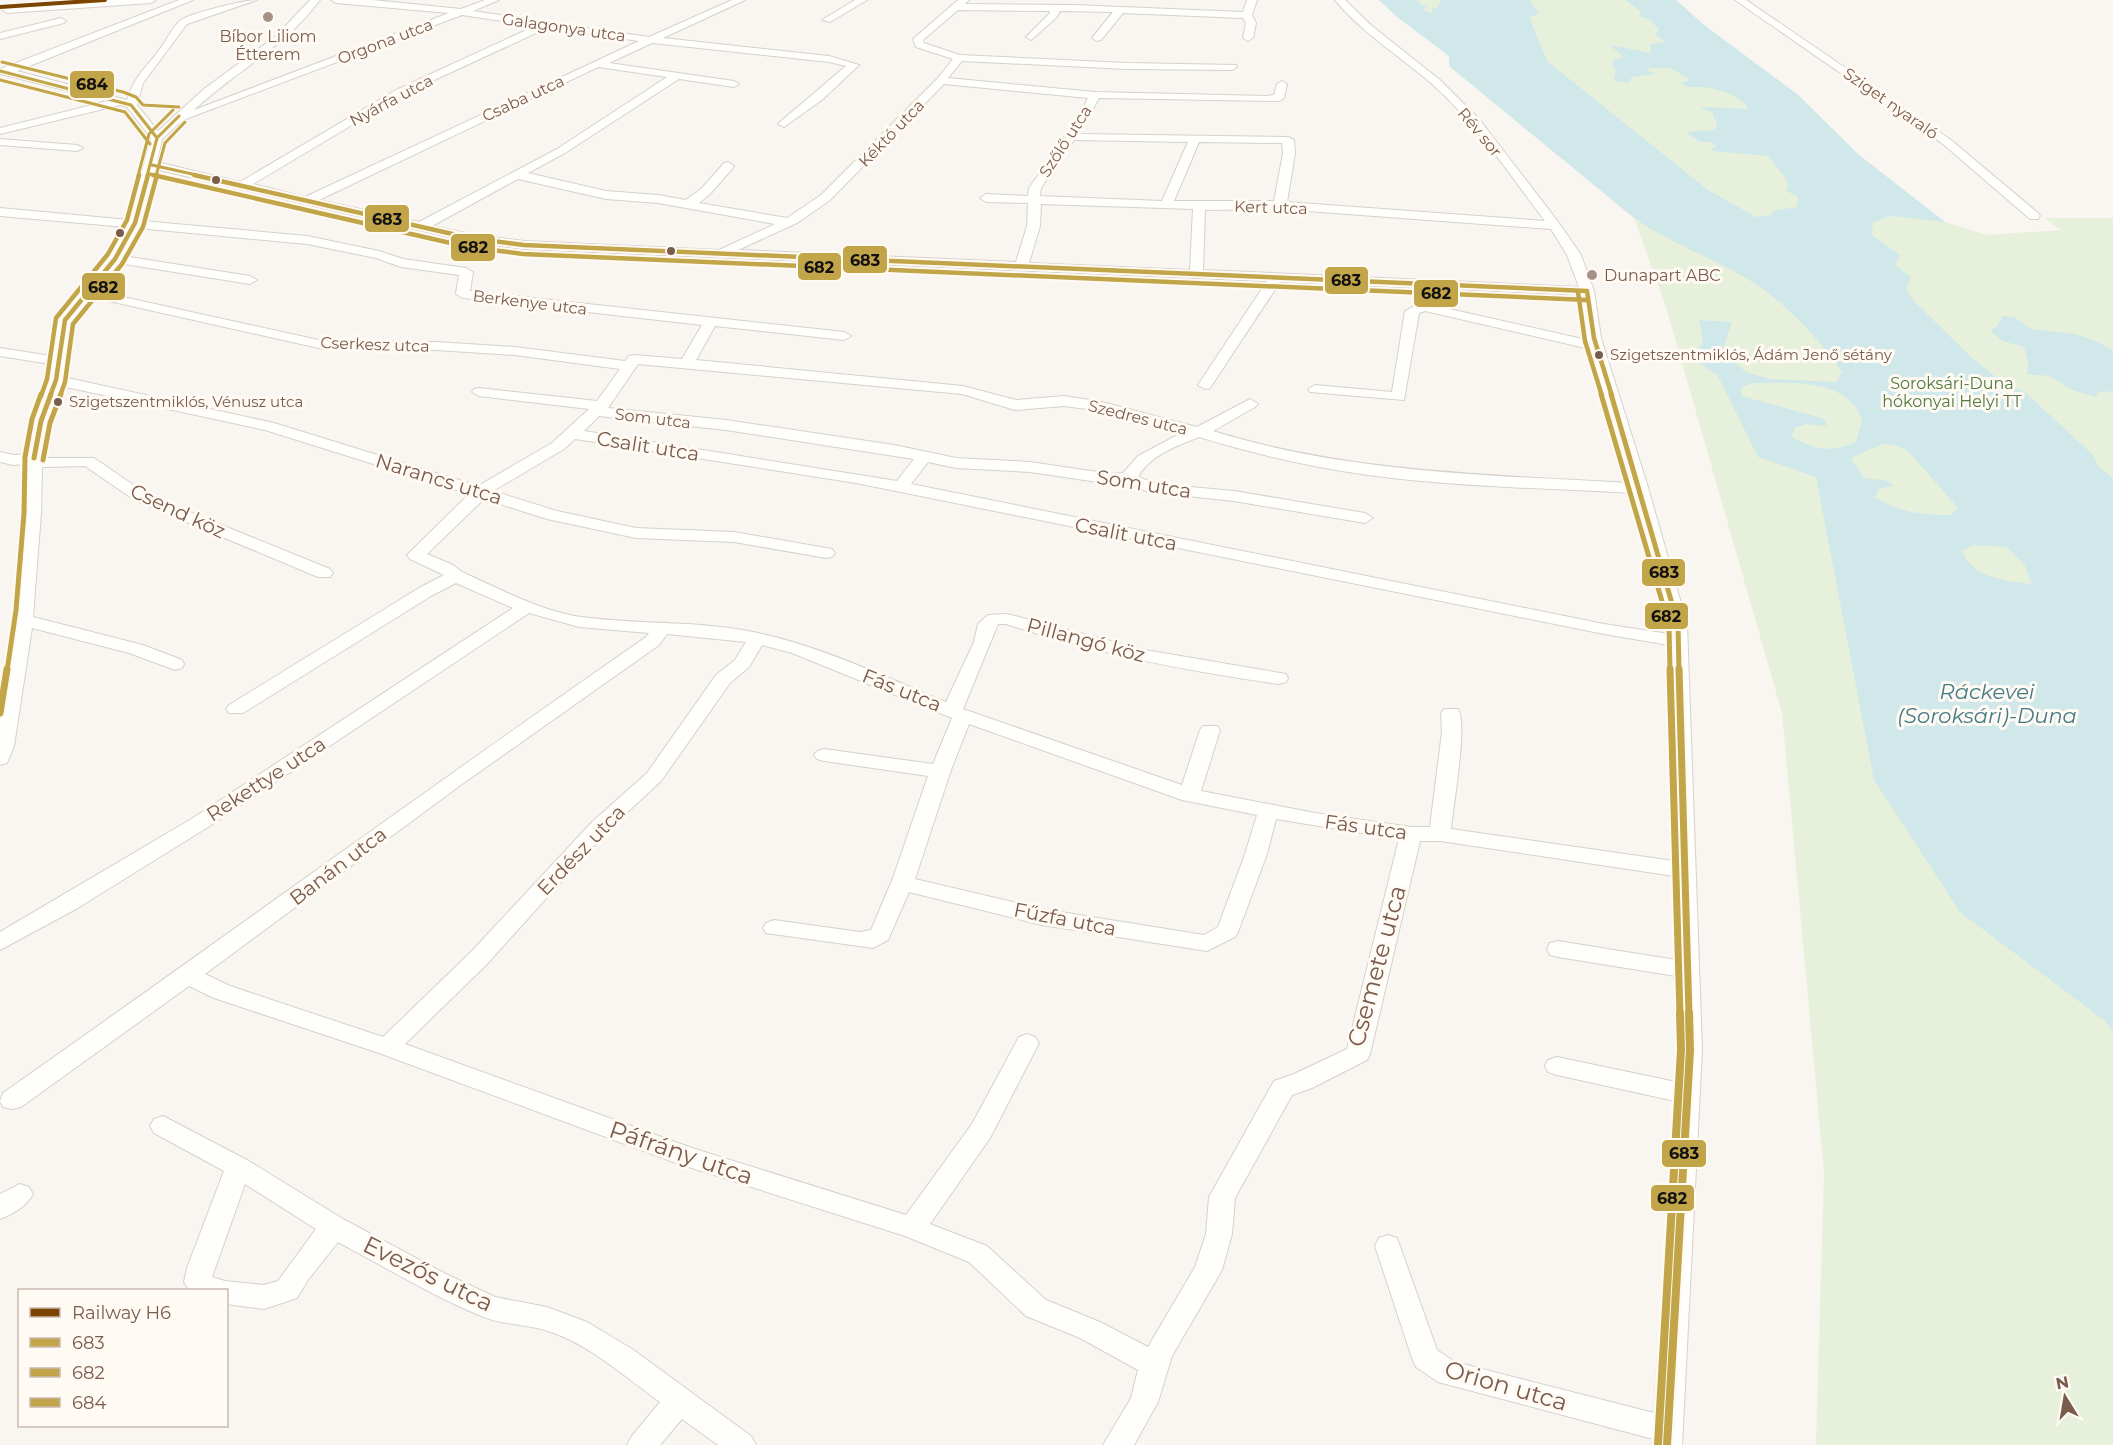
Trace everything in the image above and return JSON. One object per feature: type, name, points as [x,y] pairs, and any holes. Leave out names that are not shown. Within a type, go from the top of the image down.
[{"type":"street","points":[[7,10],[151,0]]},
{"type":"street","points":[[3,71],[188,0]]},
{"type":"street","points":[[0,131],[126,103],[149,66],[159,58],[184,22],[252,0]]},
{"type":"street","points":[[1,750],[23,620],[33,513],[34,460],[41,421],[56,380],[65,320],[115,260],[135,223],[158,138],[208,90],[266,50],[302,16],[315,0]]},
{"type":"street","name":"Galagonya utca","points":[[336,0],[463,12],[650,40],[829,59],[854,65],[819,97],[784,124]]},
{"type":"street","name":"Orgona utca","points":[[177,118],[494,0]]},
{"type":"street","name":"Csaba utca","points":[[308,200],[597,64],[740,0]]},
{"type":"street","points":[[827,20],[862,0]]},
{"type":"street","points":[[1248,38],[1251,23],[1247,15],[1252,0]]},
{"type":"street","name":"Rév sor","points":[[1340,0],[1368,28],[1436,82],[1475,121],[1556,226],[1574,255],[1587,291],[1596,346],[1640,488],[1678,624],[1690,1050],[1668,1438]]},
{"type":"street","name":"Sziget nyaraló","points":[[1740,0],[1947,142],[2034,216]]},
{"type":"street","points":[[1232,67],[1127,66],[959,58],[917,43],[918,39],[960,4],[1247,15]]},
{"type":"street","points":[[1032,37],[1053,15],[1055,9]]},
{"type":"street","points":[[1097,38],[1120,10]]},
{"type":"street","points":[[0,36],[61,21]]},
{"type":"street","name":"Nyárfa utca","points":[[243,185],[400,92],[545,25]]},
{"type":"street","name":"Kéktó utca","points":[[723,254],[807,212],[837,188],[941,81],[959,58]]},
{"type":"street","points":[[597,64],[734,84]]},
{"type":"street","points":[[3,71],[126,103],[139,114],[158,138]]},
{"type":"street","points":[[420,227],[578,141],[677,76]]},
{"type":"street","name":"Szőlő utca","points":[[941,81],[1095,95],[1081,123],[1042,176],[1032,199],[1035,212],[1032,231],[1021,266]]},
{"type":"street","points":[[1095,95],[1267,99],[1279,98],[1282,84]]},
{"type":"street","points":[[139,114],[177,118]]},
{"type":"street","points":[[1071,137],[1287,140],[1289,153],[1280,205]]},
{"type":"street","points":[[1166,205],[1195,139]]},
{"type":"street","points":[[0,142],[77,148]]},
{"type":"street","points":[[152,165],[470,238],[524,245],[1587,291]]},
{"type":"street","points":[[688,205],[706,191],[728,166]]},
{"type":"street","points":[[515,175],[542,179],[606,195],[658,199],[787,222]]},
{"type":"street","name":"Kert utca","points":[[986,198],[1199,206],[1280,205],[1556,226]]},
{"type":"street","points":[[1196,273],[1199,206]]},
{"type":"street","points":[[0,212],[135,223]]},
{"type":"street","name":"Berkenye utca","points":[[135,223],[307,240],[379,255],[401,263],[466,272],[463,294],[844,336]]},
{"type":"street","points":[[115,260],[250,280]]},
{"type":"street","points":[[1205,386],[1276,278]]},
{"type":"street","points":[[1425,284],[1426,306]]},
{"type":"street","name":"Cserkesz utca","points":[[89,293],[323,345],[436,345],[632,362]]},
{"type":"street","points":[[1315,389],[1399,397],[1412,311],[1426,306],[1596,346]]},
{"type":"street","points":[[687,363],[710,323]]},
{"type":"street","points":[[0,352],[58,361]]},
{"type":"street","name":"Szedres utca","points":[[632,362],[687,363],[963,390],[1015,405],[1075,402],[1196,431],[1251,448],[1368,470],[1441,477],[1640,488]]},
{"type":"street","name":"Fás utca","points":[[632,362],[598,408],[572,434],[558,446],[482,491],[442,532],[419,549],[416,555],[447,569],[456,576],[526,607],[579,622],[723,633],[757,638],[799,649],[957,713],[991,723],[1189,795],[1268,811],[1411,834],[1440,834],[1685,870]]},
{"type":"street","name":"Narancs utca","points":[[56,380],[269,426],[553,515],[636,532],[734,537],[826,553]]},
{"type":"street","name":"Som utca","points":[[479,392],[894,450],[956,463],[1030,467],[1111,479],[1129,478],[1137,484],[1168,490],[1203,492],[1365,518]]},
{"type":"street","points":[[1129,478],[1138,462],[1196,431],[1218,423],[1250,404]]},
{"type":"street","name":"Csalit utca","points":[[572,434],[856,478],[1604,630],[1678,641]]},
{"type":"street","name":"Csend köz","points":[[0,457],[13,460],[88,461],[142,498],[324,573]]},
{"type":"street","points":[[901,487],[924,457]]},
{"type":"street","points":[[236,709],[425,591],[456,576]]},
{"type":"street","name":"Rekettye utca","points":[[0,942],[163,846],[526,607]]},
{"type":"street","name":"Pillangó köz","points":[[957,713],[987,624],[994,619],[1007,619],[1145,656],[1213,669],[1279,678]]},
{"type":"street","points":[[23,620],[136,649],[175,664]]},
{"type":"street","name":"Banán utca","points":[[12,1100],[451,782],[653,641],[661,629]]},
{"type":"street","name":"Erdész utca","points":[[387,1047],[478,958],[599,827],[654,777],[723,679],[742,663],[757,638]]},
{"type":"street","points":[[774,928],[860,940],[873,940],[880,935],[901,883],[957,713]]},
{"type":"street","points":[[1440,834],[1452,732],[1451,713]]},
{"type":"street","points":[[1189,795],[1210,730]]},
{"type":"street","points":[[824,755],[939,771]]},
{"type":"street","name":"Fűzfa utca","points":[[901,883],[1042,917],[1207,943],[1227,932],[1256,854],[1268,811]]},
{"type":"street","name":"Csemete utca","points":[[1118,1445],[1144,1402],[1154,1364],[1208,1270],[1219,1234],[1222,1197],[1282,1088],[1303,1081],[1358,1053],[1411,834]]},
{"type":"street","points":[[1558,949],[1687,970]]},
{"type":"street","name":"Páfrány utca","points":[[187,975],[222,992],[387,1047],[685,1156],[912,1228],[978,1254],[1036,1308],[1090,1330],[1154,1364]]},
{"type":"street","points":[[912,1228],[981,1131],[1027,1042]]},
{"type":"street","points":[[1557,1066],[1687,1094]]},
{"type":"street","name":"Evezős utca","points":[[163,1126],[238,1167],[334,1227],[434,1281],[491,1308],[547,1320],[578,1330],[622,1358],[678,1402],[741,1445]]},
{"type":"street","points":[[210,1289],[198,1282],[200,1268],[238,1167]]},
{"type":"street","points":[[228,1292],[264,1297],[287,1290],[298,1272],[334,1227]]},
{"type":"street","name":"Orion utca","points":[[1388,1246],[1426,1358],[1437,1367],[1448,1373],[1668,1438]]},
{"type":"street","points":[[642,1445],[678,1402]]},
{"type":"green space","name":"Soroksári-Duna hókonyai Helyi TT","points":[[1379,0],[1676,0],[1704,25],[1797,94],[1859,155],[1945,222],[1987,235],[2061,230],[2044,218],[2113,218],[2113,1445],[1816,1445],[1824,1173],[1782,713],[1666,307],[1634,218],[1449,66],[1449,56],[1396,16]]},
{"type":"water","name":"Ráckevei (Soroksári)-Duna","points":[[1379,0],[1416,0],[1427,8],[1423,10],[1432,14],[1432,9],[1437,8],[1441,0],[1530,0],[1539,14],[1529,17],[1547,61],[1708,190],[1756,217],[1773,215],[1772,211],[1797,207],[1798,197],[1785,190],[1788,188],[1788,182],[1769,156],[1712,151],[1712,148],[1717,147],[1711,142],[1700,142],[1687,133],[1716,128],[1717,121],[1713,117],[1713,112],[1700,109],[1706,107],[1749,109],[1737,98],[1711,88],[1686,87],[1681,82],[1689,79],[1671,68],[1648,68],[1647,70],[1656,74],[1632,77],[1628,83],[1615,81],[1614,76],[1617,71],[1612,67],[1613,61],[1623,57],[1610,45],[1651,53],[1650,44],[1666,42],[1655,35],[1659,29],[1648,19],[1639,16],[1641,12],[1626,0],[1676,0],[1704,25],[1797,94],[1859,155],[1945,222],[1891,216],[1873,222],[1872,235],[1900,255],[1895,265],[1911,277],[1906,288],[1912,299],[1971,357],[2001,381],[2027,394],[2092,454],[2099,467],[2113,478],[2113,1031],[2105,1021],[1960,912],[1874,780],[1816,477],[1758,457],[1718,376],[1695,360],[1703,339],[1699,320],[1732,322],[1722,352],[1746,372],[1770,379],[1836,382],[1842,372],[1808,329],[1781,303],[1751,281],[1671,240],[1634,218],[1449,66],[1449,56],[1396,16]],"holes":[[[1755,383],[1806,384],[1820,386],[1843,395],[1855,406],[1862,420],[1856,442],[1838,448],[1823,449],[1792,437],[1794,428],[1807,424],[1826,426],[1825,419],[1742,396],[1740,390],[1744,386]],[[1882,444],[1899,446],[1909,452],[1958,508],[1951,515],[1911,512],[1892,506],[1875,497],[1879,489],[1894,486],[1888,481],[1864,478],[1851,458]],[[1975,545],[2006,547],[2024,564],[2032,584],[2012,582],[1981,572],[1966,559],[1962,550]]]},
{"type":"water","points":[[2003,316],[2014,317],[2031,329],[2075,334],[2098,342],[2113,351],[2113,393],[2106,391],[2097,393],[2097,397],[2072,390],[2049,376],[2027,374],[2028,361],[2024,347],[2002,341],[1990,330],[1996,327]]},
{"type":"rail line","name":"H6","points":[[0,7],[105,0]]},
{"type":"transit line","name":"684","points":[[2,62],[123,92],[136,97],[143,105],[179,107]]},
{"type":"transit line","name":"683","points":[[0,71],[131,105],[157,138]]},
{"type":"transit line","name":"682","points":[[0,80],[125,112],[150,144]]},
{"type":"transit line","name":"684","points":[[0,713],[16,610],[24,513],[25,457],[32,419],[47,379],[56,318],[108,254],[127,220],[149,134],[173,110]]},
{"type":"transit line","name":"683","points":[[34,458],[41,421],[56,380],[65,320],[115,259],[135,223],[157,138],[179,116]]},
{"type":"transit line","name":"682","points":[[43,460],[50,423],[65,382],[73,324],[122,264],[143,227],[165,143],[185,122]]},
{"type":"transit line","name":"683","points":[[152,165],[470,238],[524,245],[1587,291]]},
{"type":"transit line","name":"682","points":[[150,174],[468,247],[523,254],[1587,300]]},
{"type":"transit line","name":"683","points":[[1587,291],[1594,338],[1639,484],[1678,624],[1690,1050],[1667,1445]]},
{"type":"transit line","name":"682","points":[[1578,292],[1585,341],[1669,625],[1681,1050],[1658,1444]]},
{"type":"place","name":"Bíbor Liliom Étterem","points":[[268,17]]},
{"type":"place","name":"Dunapart ABC","points":[[1592,275]]},
{"type":"place","name":"Szigetszentmiklós, Ádám Jenő sétány","points":[[1599,355]]},
{"type":"place","name":"Szigetszentmiklós, Vénusz utca","points":[[58,402]]}]
